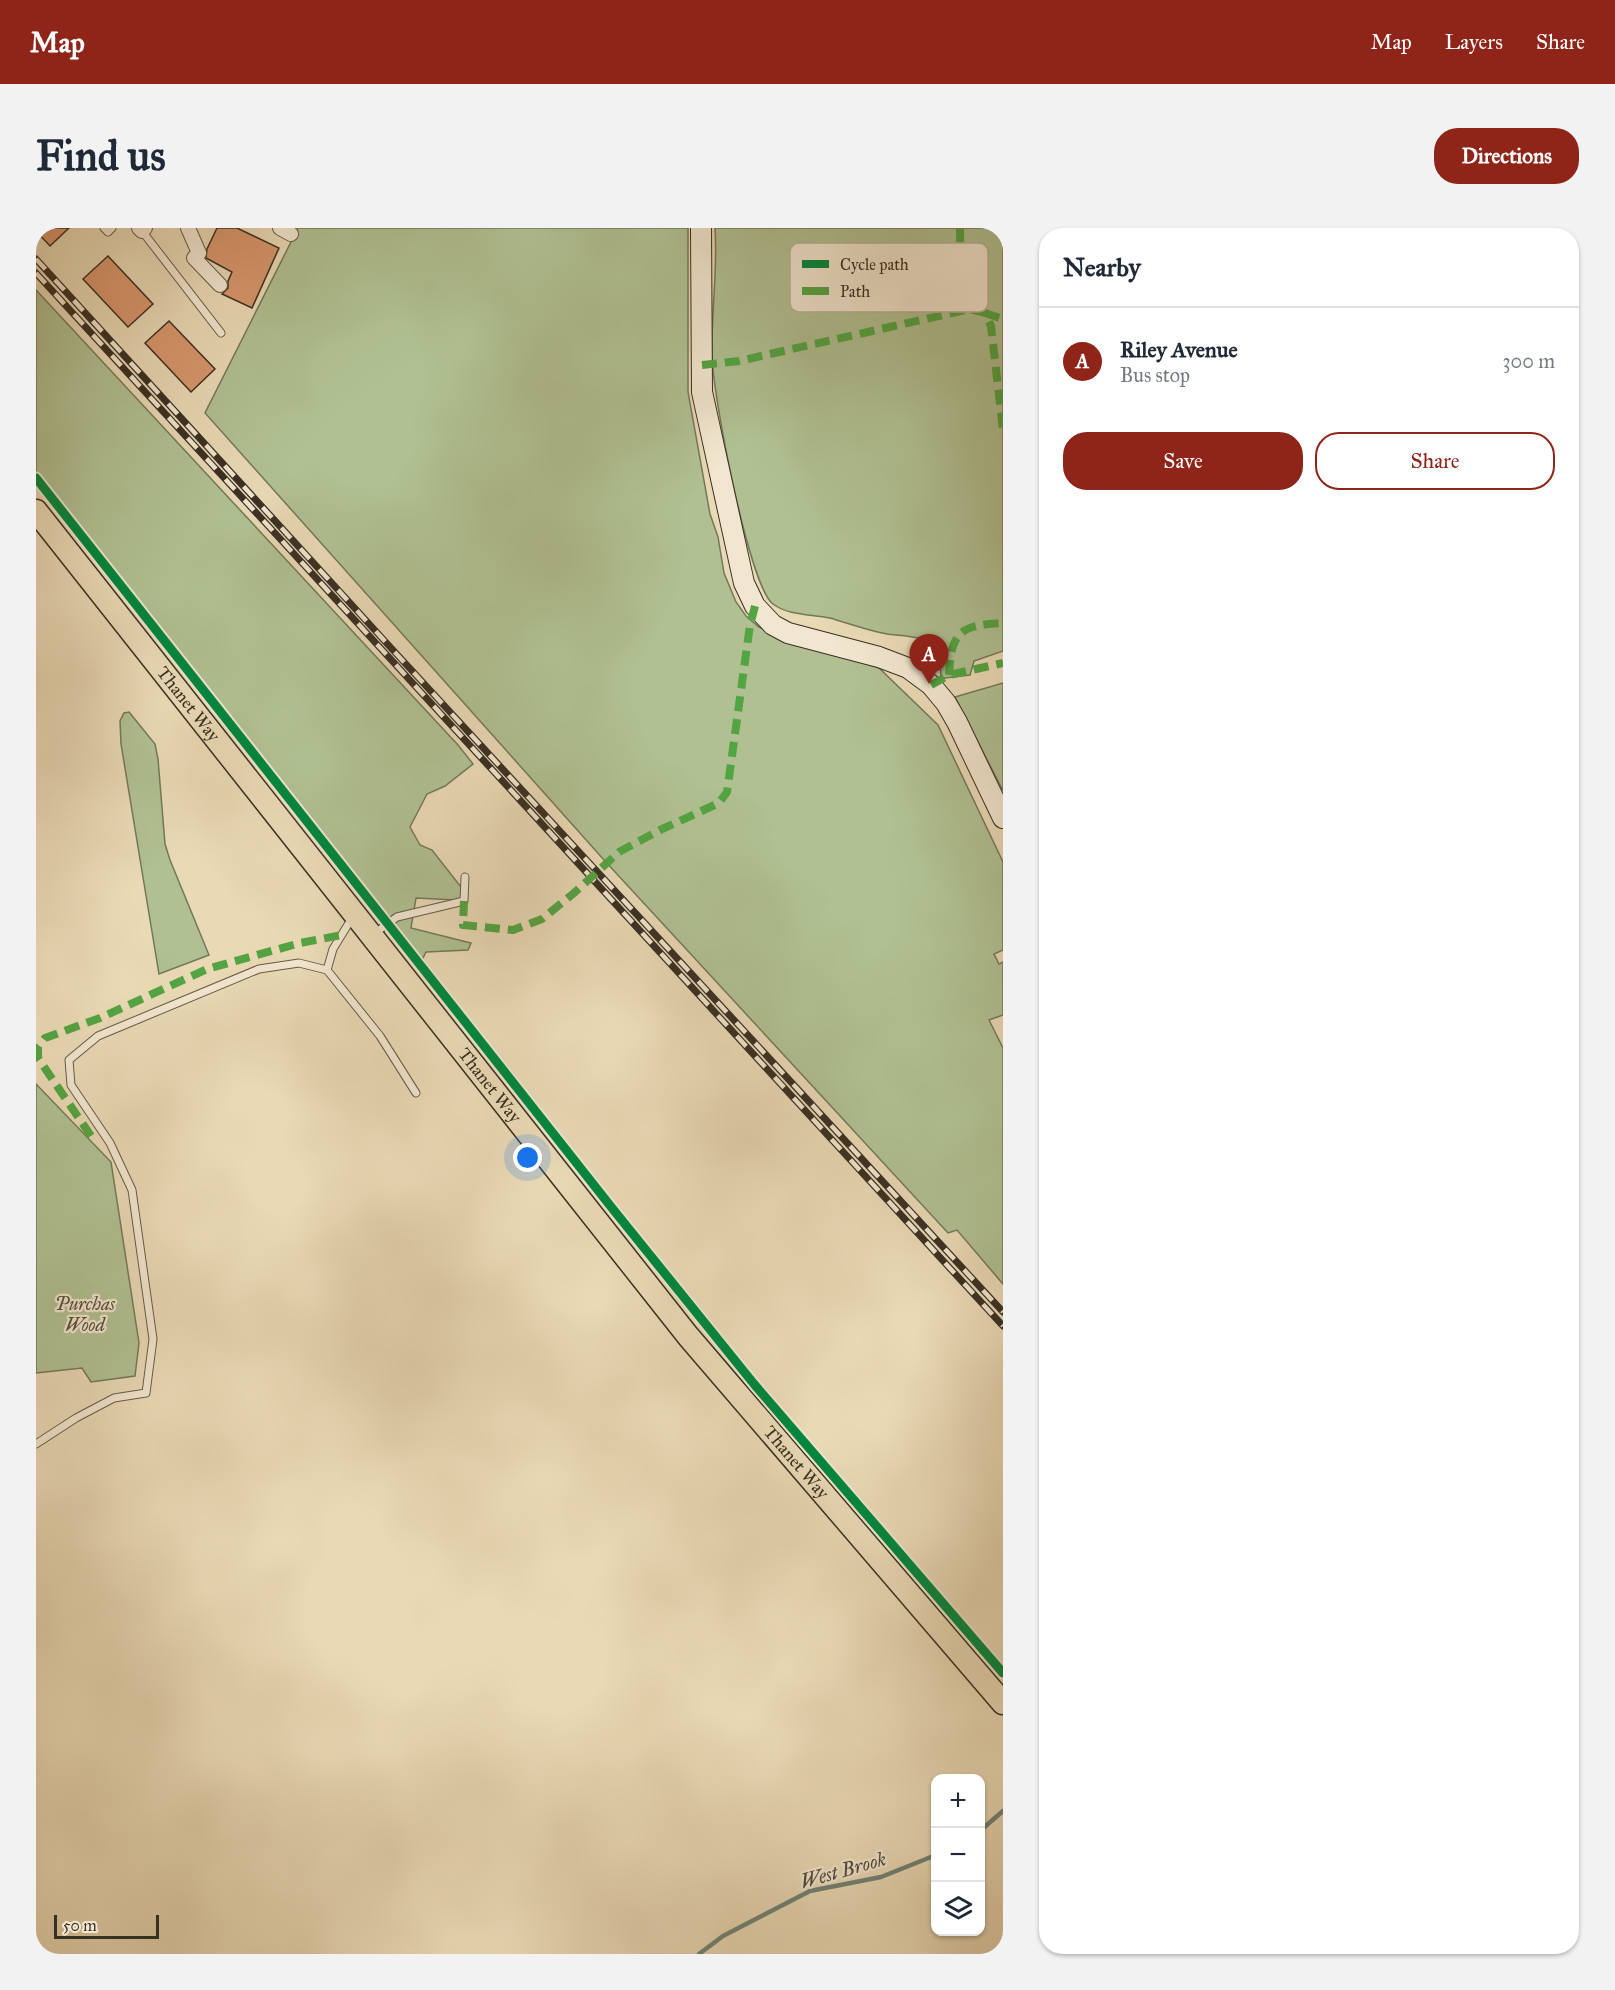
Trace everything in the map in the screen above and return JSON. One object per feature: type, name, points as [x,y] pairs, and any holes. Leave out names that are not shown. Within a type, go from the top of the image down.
[{"type":"main road","points":[[701,228],[702,392],[744,584],[755,606],[773,625],[788,633],[879,657],[908,668],[931,685],[946,703],[957,722],[1003,818]]},
{"type":"main road","name":"Thanet Way","points":[[36,511],[688,1336],[1003,1703]]},
{"type":"street","points":[[188,228],[199,253],[194,258],[220,285]]},
{"type":"lane","points":[[104,228],[108,232],[112,228]]},
{"type":"lane","points":[[142,229],[221,333]]},
{"type":"lane","points":[[370,936],[397,917],[464,901],[465,877]]},
{"type":"lane","points":[[327,970],[333,949],[354,915]]},
{"type":"lane","points":[[36,1444],[76,1418],[114,1398],[146,1393],[153,1339],[132,1190],[110,1143],[71,1085],[69,1060],[98,1036],[260,969],[299,963],[327,970],[380,1036],[417,1093]]},
{"type":"green space","points":[[298,228],[688,228],[688,392],[710,514],[718,537],[724,573],[736,602],[746,616],[759,627],[879,668],[938,725],[1003,862],[1003,950],[994,954],[999,964],[1003,962],[1003,1015],[989,1020],[1003,1048],[1003,1284],[957,1230],[948,1233],[604,860],[205,413]]},
{"type":"green space","points":[[715,228],[1003,228],[1003,651],[974,661],[970,675],[941,677],[937,654],[933,647],[922,639],[882,633],[830,618],[786,611],[773,604],[763,590],[743,527],[718,407],[712,355]]},
{"type":"green space","points":[[36,290],[458,745],[473,764],[445,786],[427,794],[410,827],[420,845],[432,850],[461,887],[462,898],[456,900],[416,898],[411,928],[471,943],[468,950],[426,952],[423,958],[398,939],[332,845],[36,472]]},
{"type":"green space","points":[[1003,683],[1003,791],[955,697]]},
{"type":"green space","points":[[129,712],[155,744],[165,844],[209,955],[159,974],[121,744],[120,721],[124,713]]},
{"type":"green space","name":"Purchas Wood","points":[[36,1084],[111,1162],[139,1343],[135,1376],[91,1382],[82,1368],[36,1373]]},
{"type":"building","points":[[36,228],[69,228],[50,246],[36,231]]},
{"type":"building","points":[[217,228],[237,228],[279,248],[252,308],[222,294],[228,288],[232,272],[206,258],[207,249]]},
{"type":"building","points":[[108,256],[153,304],[128,327],[83,279]]},
{"type":"building","points":[[169,321],[215,369],[191,392],[145,343]]},
{"type":"waterway","name":"West Brook","points":[[983,1828],[1003,1811]]},
{"type":"waterway","name":"West Brook","points":[[699,1954],[723,1936],[810,1891],[881,1877],[931,1857]]},
{"type":"railway","points":[[36,259],[1003,1312]]},
{"type":"railway","points":[[36,273],[1003,1326]]},
{"type":"marked path","points":[[960,228],[960,243]]},
{"type":"marked path","points":[[702,365],[739,361],[957,312]]},
{"type":"marked path","points":[[981,312],[985,313],[991,326],[1003,430]]},
{"type":"marked path","points":[[985,313],[1003,319]]},
{"type":"marked path","points":[[464,901],[463,925],[513,930],[542,919],[619,852],[719,803],[727,792],[750,625],[755,606]]},
{"type":"marked path","points":[[949,675],[952,649],[960,634],[976,626],[1003,623]]},
{"type":"marked path","points":[[931,685],[949,675],[1003,663]]},
{"type":"marked path","points":[[91,1136],[38,1058],[38,1047],[45,1038],[100,1018],[207,969],[300,943],[342,935]]},
{"type":"cycle path","points":[[36,478],[612,1208],[754,1384],[1003,1673]]},
{"type":"place","name":"Riley Avenue","points":[[929,684]]}]
